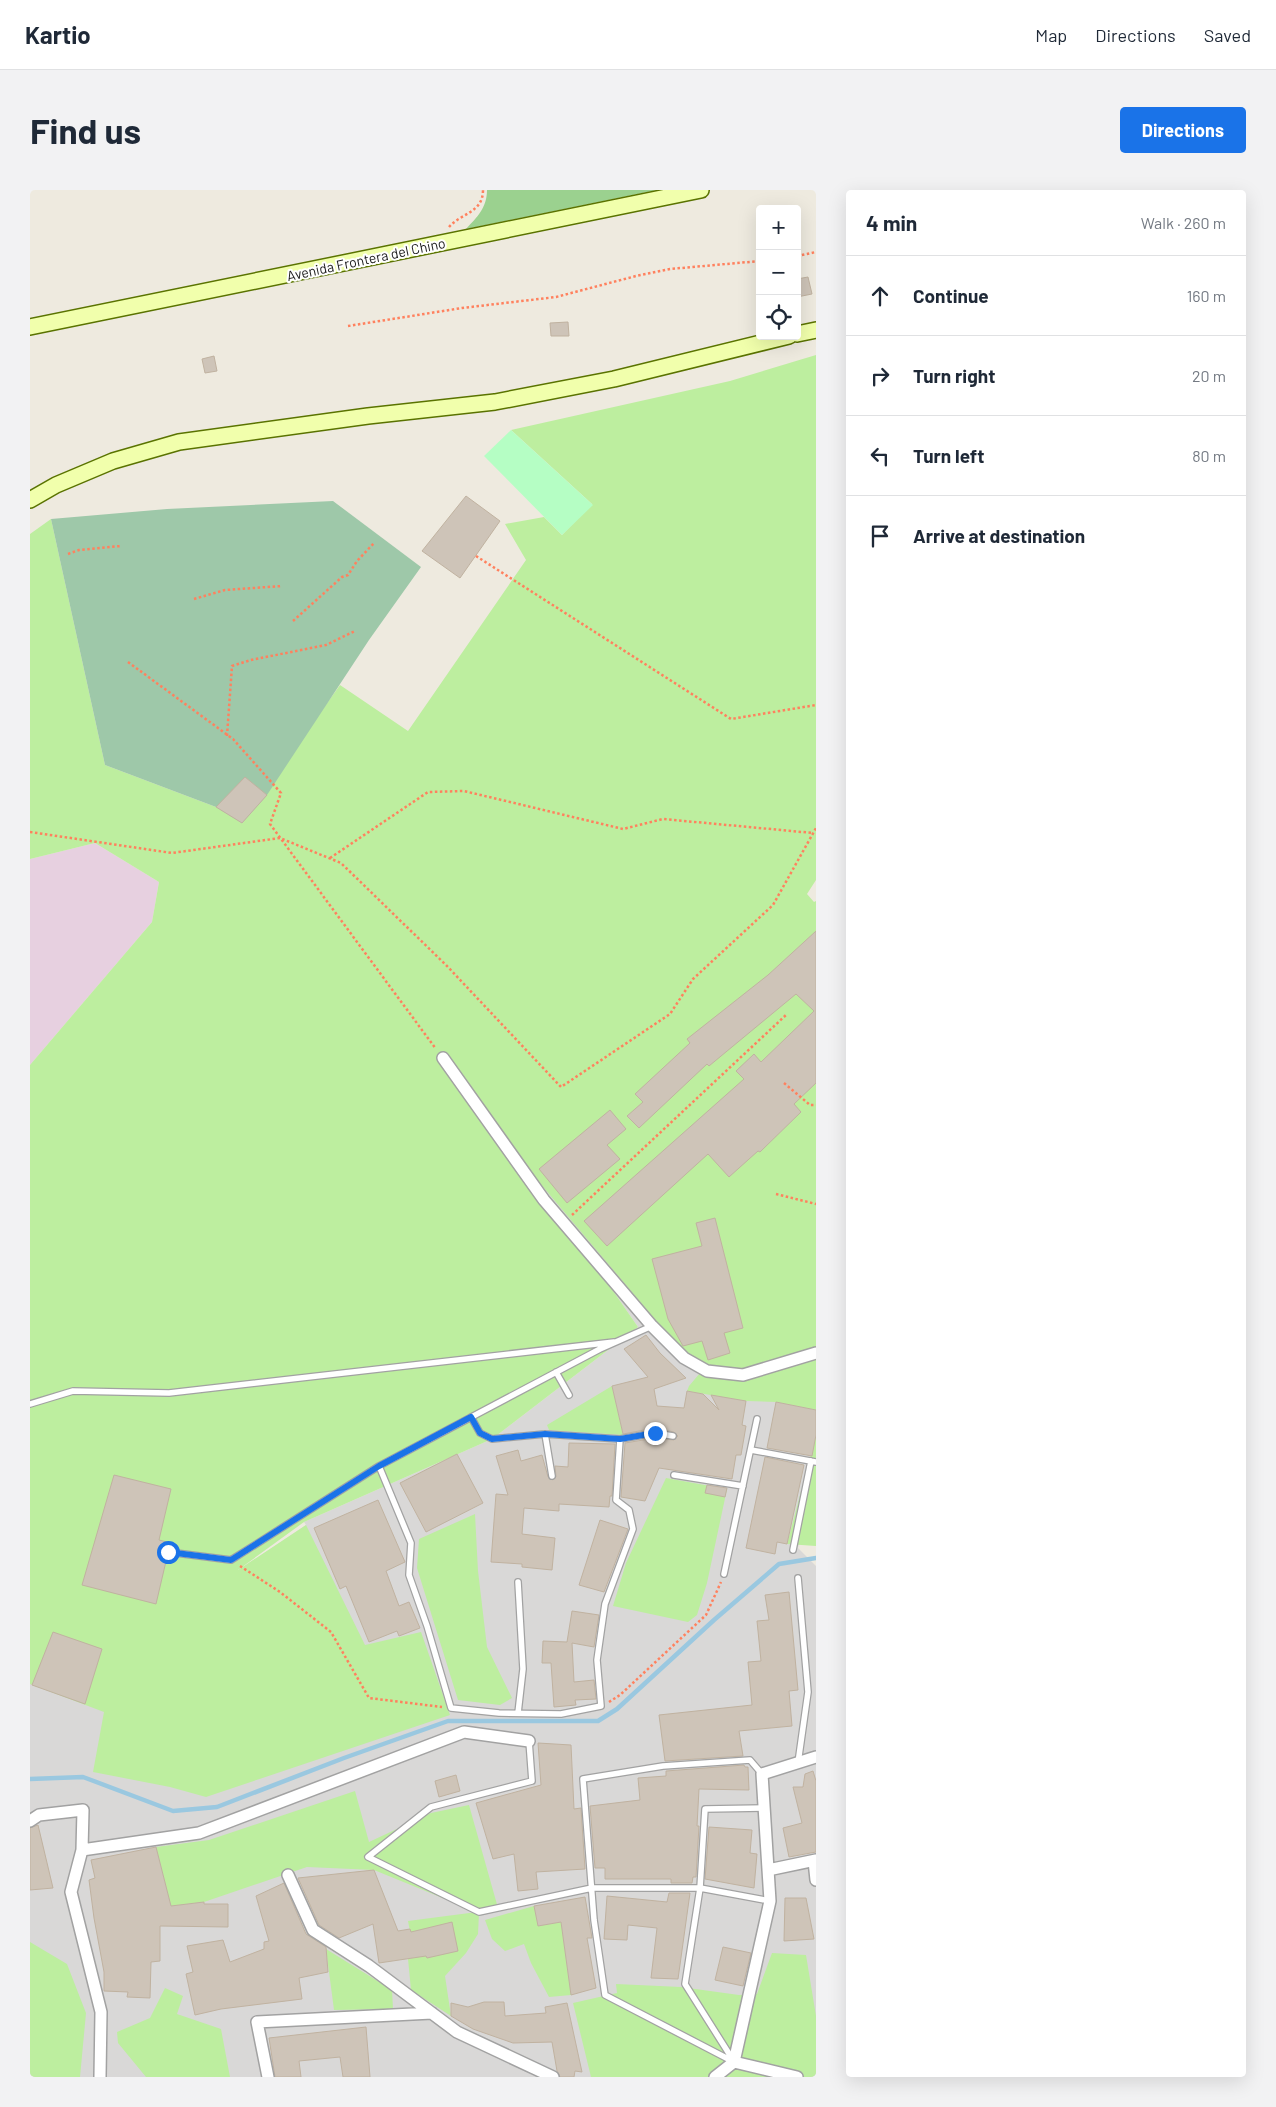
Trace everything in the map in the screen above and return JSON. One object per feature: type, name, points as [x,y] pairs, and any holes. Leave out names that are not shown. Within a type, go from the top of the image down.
[{"type":"street","name":"Avenida Frontera del Chino","points":[[30,327],[701,190]]},
{"type":"street","points":[[801,333],[816,330]]},
{"type":"street","points":[[30,500],[64,482],[113,461],[179,442],[368,416],[495,402],[614,379],[773,340]]},
{"type":"street","points":[[443,1058],[544,1200],[652,1326],[684,1358],[707,1371],[743,1375],[816,1353]]},
{"type":"street","points":[[82,1850],[199,1833],[464,1732],[529,1741]]},
{"type":"street","points":[[715,2077],[734,2062],[770,1901],[762,1774],[816,1757]]},
{"type":"street","points":[[30,1821],[39,1815],[83,1810],[82,1850],[71,1892],[101,2012],[100,2077]]},
{"type":"street","points":[[768,1870],[815,1860],[816,1880]]},
{"type":"street","points":[[288,1875],[313,1930],[368,1966],[457,2032],[554,2077]]},
{"type":"street","points":[[268,2077],[257,2022],[432,2013]]},
{"type":"street","points":[[734,2062],[797,2077]]},
{"type":"lane","points":[[168,1552],[231,1560],[379,1466],[614,1342],[652,1326]]},
{"type":"lane","points":[[30,1404],[73,1391],[169,1393],[614,1342]]},
{"type":"lane","points":[[556,1372],[569,1395]]},
{"type":"lane","points":[[471,1417],[480,1433],[492,1439],[545,1434],[620,1439],[655,1433],[673,1436]]},
{"type":"lane","points":[[724,1574],[757,1419]]},
{"type":"lane","points":[[545,1434],[552,1476]]},
{"type":"lane","points":[[379,1466],[412,1543],[409,1575],[427,1626],[451,1708],[561,1714],[601,1706],[597,1660],[605,1604],[633,1529],[629,1510],[616,1500],[620,1439]]},
{"type":"lane","points":[[751,1450],[814,1462],[793,1550]]},
{"type":"lane","points":[[674,1475],[743,1486]]},
{"type":"lane","points":[[798,1578],[808,1692],[798,1762]]},
{"type":"lane","points":[[518,1582],[523,1669],[518,1713]]},
{"type":"lane","points":[[529,1741],[532,1781],[431,1807],[368,1857],[479,1912],[592,1888],[700,1888],[770,1901]]},
{"type":"lane","points":[[734,2062],[605,1995],[594,1920],[583,1779],[663,1766],[750,1760],[762,1774]]},
{"type":"lane","points":[[734,2062],[685,1984],[700,1888],[706,1809],[764,1808]]},
{"type":"path","points":[[434,245],[453,222],[475,210],[482,200],[483,190]]},
{"type":"path","points":[[801,255],[816,252]]},
{"type":"path","points":[[348,326],[462,308],[556,297],[670,269],[756,261]]},
{"type":"path","points":[[293,621],[342,577],[348,575],[375,542]]},
{"type":"path","points":[[68,554],[79,550],[121,546]]},
{"type":"path","points":[[476,556],[730,719],[816,705]]},
{"type":"path","points":[[194,599],[225,590],[282,586]]},
{"type":"path","points":[[227,736],[232,666],[252,660],[326,646],[356,631]]},
{"type":"path","points":[[128,662],[227,736],[281,793],[270,824],[443,1058]]},
{"type":"path","points":[[330,858],[428,792],[464,791],[624,829],[663,819],[813,833]]},
{"type":"path","points":[[30,832],[172,853],[280,838],[341,863],[447,966],[561,1088],[670,1014],[693,979],[773,905],[816,828]]},
{"type":"path","points":[[564,1223],[786,1015]]},
{"type":"path","points":[[784,1083],[810,1105],[816,1105]]},
{"type":"path","points":[[776,1194],[816,1204]]},
{"type":"path","points":[[231,1560],[280,1592],[331,1632],[369,1698],[451,1708]]},
{"type":"path","points":[[601,1706],[620,1695],[706,1615],[724,1574]]},
{"type":"shaded area","points":[[95,843],[159,882],[152,922],[30,1065],[30,859]]},
{"type":"shaded area","points":[[528,1168],[816,1399],[816,1472],[798,1548],[816,1566],[816,2077],[30,2077],[30,1505],[224,1580],[306,1525],[304,1522],[492,1439],[638,1327]]},
{"type":"green space","points":[[487,190],[657,190],[466,229],[483,207]]},
{"type":"green space","points":[[816,355],[816,880],[807,894],[814,902],[816,901],[816,1410],[776,1402],[746,1401],[687,1391],[700,1373],[533,1175],[638,1327],[492,1439],[304,1522],[238,1570],[306,1525],[365,1645],[421,1632],[450,1715],[206,1797],[170,1787],[93,1772],[104,1712],[30,1684],[30,1065],[152,922],[159,882],[95,843],[30,859],[30,534],[51,519],[105,765],[216,807],[242,822],[340,685],[408,731],[526,560],[505,524],[544,517],[562,535],[592,504],[511,430],[730,381]]},
{"type":"green space","points":[[511,430],[593,505],[562,535],[484,456]]},
{"type":"green space","points":[[333,501],[421,567],[369,640],[267,795],[242,823],[216,807],[105,765],[51,519],[167,509]]},
{"type":"green space","points":[[612,1386],[623,1435],[549,1430],[547,1425]]},
{"type":"green space","points":[[816,1435],[816,1546],[787,1544]]},
{"type":"green space","points":[[666,1478],[727,1489],[707,1583],[697,1615],[688,1622],[613,1606],[626,1563]]},
{"type":"green space","points":[[475,1514],[478,1571],[487,1647],[512,1698],[500,1705],[458,1700],[417,1568],[419,1539]]},
{"type":"green space","points":[[355,1791],[369,1842],[431,1813],[469,1805],[498,1908],[479,1913],[478,1934],[466,1953],[445,1976],[451,2016],[411,1990],[408,1959],[415,1957],[408,1921],[477,1912],[374,1870],[307,1867],[204,1902],[171,1906],[156,1847],[209,1840]]},
{"type":"green space","points":[[534,1906],[538,1926],[561,1922],[571,1995],[549,1997],[531,1963],[524,1944],[505,1951],[492,1939],[485,1920]]},
{"type":"green space","points":[[30,1942],[67,1964],[86,2013],[80,2077],[30,2077]]},
{"type":"green space","points":[[326,1949],[392,1990],[393,2009],[334,2010]]},
{"type":"green space","points":[[772,1953],[806,1955],[816,2016],[816,2077],[591,2077],[573,2003],[617,1993],[616,1984],[681,1987],[739,1995],[757,1994]]},
{"type":"green space","points":[[165,1988],[183,1996],[177,2014],[221,2029],[230,2077],[146,2077],[118,2043],[117,2032],[150,2018]]},
{"type":"building","points":[[808,277],[812,294],[801,296],[801,278]]},
{"type":"building","points":[[568,322],[569,336],[551,336],[550,323]]},
{"type":"building","points":[[214,356],[217,371],[205,373],[202,359]]},
{"type":"building","points":[[466,496],[500,521],[460,578],[422,551]]},
{"type":"building","points":[[245,777],[267,795],[242,823],[216,807]]},
{"type":"building","points":[[816,931],[816,1083],[794,1104],[801,1112],[760,1152],[758,1151],[729,1177],[708,1154],[607,1246],[584,1221],[744,1079],[736,1071],[754,1054],[761,1062],[814,1011],[796,994],[709,1066],[707,1064],[639,1128],[627,1116],[643,1102],[635,1094],[690,1043],[687,1039],[768,975]]},
{"type":"building","points":[[610,1110],[626,1129],[607,1145],[620,1159],[567,1203],[539,1169]]},
{"type":"building","points":[[715,1218],[743,1328],[724,1333],[730,1353],[708,1360],[702,1341],[683,1346],[668,1319],[652,1259],[702,1246],[696,1223]]},
{"type":"building","points":[[646,1335],[660,1353],[686,1378],[654,1389],[657,1406],[684,1408],[687,1391],[703,1394],[719,1410],[711,1395],[746,1401],[742,1425],[746,1426],[741,1455],[736,1455],[732,1479],[659,1468],[645,1501],[621,1497],[625,1443],[655,1438],[674,1440],[678,1436],[674,1432],[655,1428],[623,1434],[612,1386],[648,1377],[624,1349]]},
{"type":"building","points":[[776,1402],[816,1410],[816,1435],[812,1456],[767,1448]]},
{"type":"building","points":[[569,1443],[615,1444],[612,1496],[610,1496],[609,1507],[559,1504],[559,1511],[524,1508],[522,1534],[555,1538],[552,1570],[522,1567],[522,1564],[491,1562],[496,1494],[508,1495],[496,1456],[518,1450],[521,1461],[542,1455],[548,1477],[553,1480],[556,1477],[555,1466],[568,1467]]},
{"type":"building","points":[[457,1454],[483,1503],[426,1532],[400,1483]]},
{"type":"building","points":[[765,1457],[804,1465],[787,1544],[777,1542],[775,1554],[746,1548]]},
{"type":"building","points":[[114,1475],[171,1489],[159,1540],[171,1543],[163,1551],[167,1557],[156,1604],[82,1585]]},
{"type":"building","points":[[707,1485],[727,1488],[725,1497],[705,1493]]},
{"type":"building","points":[[378,1500],[405,1562],[386,1571],[399,1606],[409,1602],[420,1628],[399,1636],[397,1631],[369,1642],[346,1586],[340,1589],[314,1528]]},
{"type":"building","points":[[600,1520],[628,1529],[604,1592],[579,1585]]},
{"type":"building","points":[[789,1592],[798,1690],[789,1691],[792,1726],[739,1731],[743,1756],[665,1761],[659,1715],[752,1705],[748,1662],[761,1661],[757,1621],[769,1620],[765,1595]]},
{"type":"building","points":[[572,1611],[599,1615],[594,1647],[572,1643],[574,1682],[594,1680],[596,1699],[575,1700],[576,1705],[554,1707],[551,1663],[542,1663],[543,1641],[567,1642]]},
{"type":"building","points":[[53,1632],[102,1649],[85,1704],[32,1685]]},
{"type":"building","points":[[538,1743],[571,1745],[574,1809],[581,1808],[585,1869],[536,1872],[538,1889],[518,1891],[514,1854],[493,1859],[476,1803],[541,1785]]},
{"type":"building","points":[[744,1765],[748,1767],[749,1790],[699,1789],[696,1877],[693,1877],[692,1883],[671,1883],[671,1879],[605,1879],[605,1868],[595,1868],[590,1806],[640,1800],[638,1778],[666,1776],[666,1771]]},
{"type":"building","points":[[813,1771],[816,1781],[816,1852],[789,1857],[783,1828],[802,1823],[793,1787],[803,1787],[805,1774]]},
{"type":"building","points":[[456,1775],[460,1791],[439,1797],[435,1781]]},
{"type":"building","points":[[38,1825],[53,1888],[30,1890],[30,1828]]},
{"type":"building","points":[[709,1827],[752,1830],[750,1853],[757,1854],[754,1888],[705,1879]]},
{"type":"building","points":[[156,1847],[171,1906],[204,1902],[204,1904],[228,1904],[228,1927],[160,1926],[160,1961],[151,1962],[150,1998],[127,1997],[128,1992],[104,1991],[104,1972],[89,1880],[95,1878],[91,1860]]},
{"type":"building","points":[[374,1870],[398,1931],[410,1929],[411,1932],[452,1922],[458,1951],[427,1958],[426,1956],[379,1963],[373,1924],[339,1938],[319,1925],[298,1878]]},
{"type":"building","points":[[284,1883],[306,1934],[326,1947],[328,1972],[299,1978],[302,1999],[221,2009],[195,2015],[186,1974],[193,1972],[187,1946],[223,1940],[230,1962],[264,1949],[264,1942],[269,1941],[256,1896]]},
{"type":"building","points":[[669,1893],[690,1893],[678,1979],[651,1978],[657,1928],[628,1925],[627,1940],[604,1939],[607,1896],[667,1902]]},
{"type":"building","points":[[585,1897],[592,1938],[587,1938],[596,1988],[571,1995],[561,1922],[538,1926],[534,1906]]},
{"type":"building","points":[[785,1898],[806,1898],[814,1939],[784,1941]]},
{"type":"building","points":[[723,1947],[751,1953],[743,1986],[715,1980]]},
{"type":"building","points":[[484,2002],[504,2002],[505,2016],[546,2013],[545,2007],[567,2003],[582,2072],[575,2071],[574,2077],[560,2077],[557,2071],[552,2042],[513,2043],[473,2029],[451,2016],[451,2003],[468,2007]]},
{"type":"building","points":[[366,2027],[370,2077],[343,2077],[340,2057],[299,2061],[301,2077],[275,2077],[269,2038]]},
{"type":"waterway","points":[[30,1779],[83,1777],[173,1811],[217,1807],[344,1758],[448,1721],[598,1721],[617,1709],[714,1620],[779,1564],[816,1558]]},
{"type":"route","points":[[168,1552],[231,1560],[379,1466],[471,1417],[480,1433],[492,1439],[545,1434],[620,1439],[655,1433]]}]
